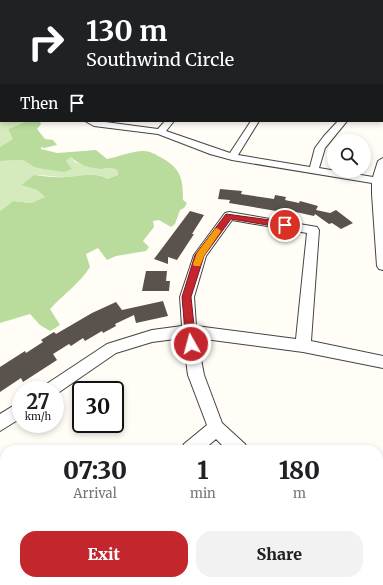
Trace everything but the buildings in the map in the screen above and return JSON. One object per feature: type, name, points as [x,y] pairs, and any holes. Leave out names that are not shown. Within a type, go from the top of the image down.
[{"type":"street","points":[[92,122],[160,132],[213,152],[232,157],[345,175],[379,177]]},
{"type":"street","points":[[160,132],[169,122]]},
{"type":"street","points":[[232,157],[254,122]]},
{"type":"street","points":[[319,171],[320,148],[342,122]]},
{"type":"street","points":[[383,162],[379,177],[377,211],[383,266]]},
{"type":"street","points":[[234,445],[216,428],[196,376],[189,331],[187,297],[200,255],[229,216],[313,230],[303,346]]},
{"type":"street","points":[[63,381],[112,348],[152,336],[189,331],[303,346],[383,362]]},
{"type":"street","points":[[0,423],[12,415]]},
{"type":"street","points":[[196,445],[216,428]]},
{"type":"green space","points":[[0,122],[25,122],[8,129],[14,139],[0,147]]},
{"type":"green space","points":[[25,122],[40,122],[41,124],[37,129],[45,139],[53,140],[57,145],[44,148],[41,147],[41,149],[57,153],[96,150],[107,159],[139,151],[154,154],[167,161],[177,170],[181,180],[183,200],[187,203],[184,208],[180,210],[175,224],[171,227],[159,220],[153,221],[154,227],[143,241],[149,247],[146,251],[116,256],[107,260],[98,248],[86,254],[90,267],[77,283],[50,309],[60,325],[50,331],[40,325],[30,314],[0,323],[0,211],[13,201],[31,203],[45,197],[37,190],[21,185],[34,175],[62,177],[98,175],[107,179],[118,175],[117,170],[111,168],[97,169],[89,167],[77,162],[71,157],[66,161],[72,169],[64,172],[34,167],[23,160],[0,161],[0,147],[13,139],[8,129]]},
{"type":"green space","points":[[71,157],[75,162],[99,169],[114,168],[117,170],[118,175],[107,179],[98,175],[66,177],[34,175],[21,185],[37,190],[45,197],[31,203],[13,201],[0,211],[0,161],[23,160],[34,167],[66,161]]},
{"type":"slow traffic","points":[[197,264],[200,255],[217,231]]},
{"type":"route","points":[[191,344],[187,297],[200,255],[229,216],[285,225]]}]
